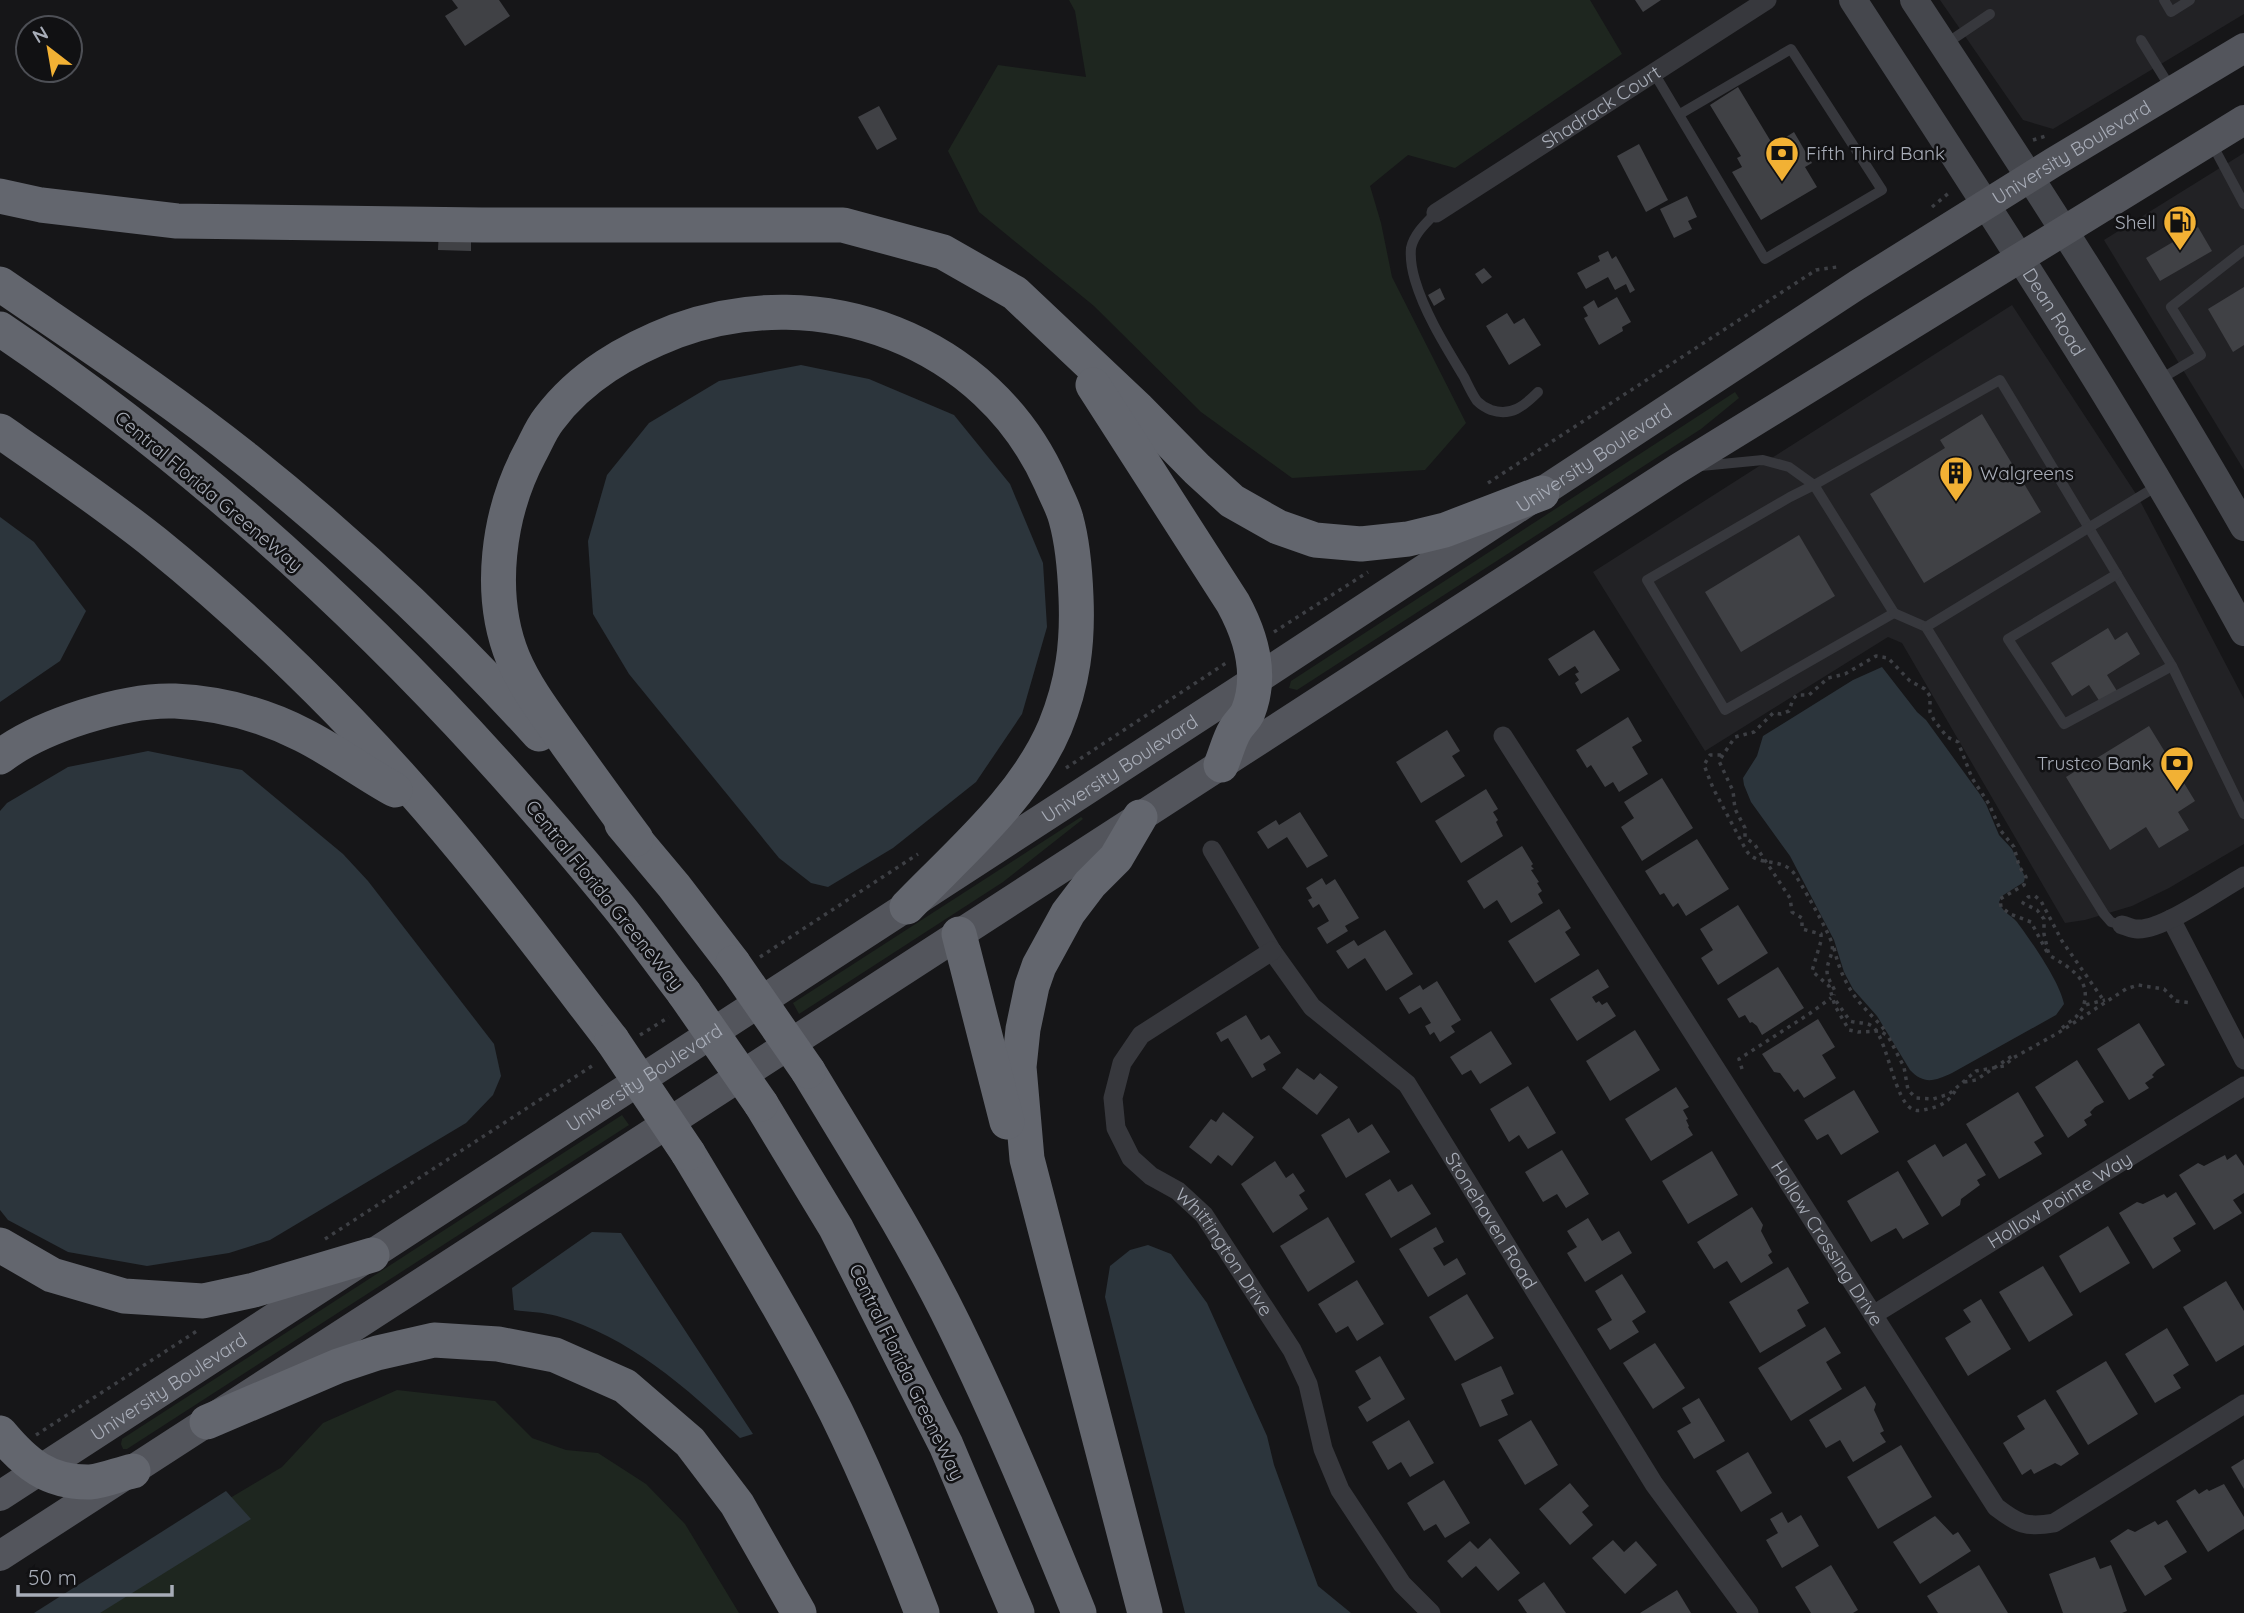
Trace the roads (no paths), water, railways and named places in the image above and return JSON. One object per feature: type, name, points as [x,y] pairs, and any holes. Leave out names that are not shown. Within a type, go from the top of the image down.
[{"type":"highway","points":[[0,196],[41,205],[177,221],[482,225],[843,225],[943,252],[1015,293],[1232,501],[1278,527],[1315,540],[1361,544],[1408,539],[1445,530],[1542,493]]},
{"type":"highway","points":[[0,284],[137,377],[235,451],[366,561],[510,702],[636,839]]},
{"type":"highway","points":[[907,907],[1022,785],[1054,729],[1069,684],[1078,635],[1076,573],[1066,516],[1040,457],[1017,424],[979,384],[928,349],[876,325],[822,313],[765,312],[708,320],[640,345],[592,374],[549,419],[520,471],[502,534],[499,596],[504,629],[513,659],[530,690],[636,839],[733,963],[808,1071],[885,1198],[953,1322],[1016,1456],[1079,1613]]},
{"type":"highway","name":"Central Florida GreeneWay","points":[[0,329],[105,404],[183,465],[323,588],[446,710],[525,796],[615,901],[684,993],[761,1104],[835,1228],[946,1445],[1017,1613]]},
{"type":"highway","points":[[1067,344],[1244,624],[1252,646],[1254,681],[1248,710],[1235,730],[1221,765]]},
{"type":"highway","points":[[0,431],[154,542],[222,601],[332,707],[428,808],[517,915],[612,1040],[688,1153],[756,1268],[836,1412],[899,1551],[922,1613]]},
{"type":"highway","points":[[0,757],[10,749],[64,724],[111,709],[174,701],[235,709],[302,734],[428,808]]},
{"type":"highway","points":[[1140,817],[1116,858],[1090,884],[1068,913],[1048,949],[1032,986],[1019,1067],[1027,1159],[1145,1613]]},
{"type":"highway","points":[[959,934],[1006,1119],[1027,1159]]},
{"type":"highway","points":[[0,1245],[52,1275],[124,1296],[202,1301],[254,1290],[372,1255]]},
{"type":"highway","points":[[207,1422],[338,1366],[377,1353],[434,1340],[498,1344],[555,1355],[625,1386],[690,1442],[737,1504],[799,1613]]},
{"type":"highway","points":[[0,1433],[14,1450],[39,1471],[68,1480],[91,1482],[133,1471]]},
{"type":"main road","name":"Dean Road","points":[[1853,0],[2021,257],[2161,484],[2244,632]]},
{"type":"main road","points":[[1914,0],[2031,176],[2159,380],[2244,527]]},
{"type":"main road","name":"University Boulevard","points":[[0,1496],[1254,681],[1846,292],[2031,176],[2244,48]]},
{"type":"main road","points":[[0,1556],[1677,469],[2244,120]]},
{"type":"street","name":"Shadrack Court","points":[[1436,213],[1767,0]]},
{"type":"street","name":"Hollow Crossing Drive","points":[[1503,736],[1996,1507],[2017,1523],[2035,1527],[2054,1523],[2244,1404]]},
{"type":"street","name":"Stonehaven Road","points":[[1212,850],[1272,951],[1312,1007],[1407,1084],[1654,1484],[1749,1613]]},
{"type":"street","points":[[2122,925],[2139,930],[2171,919],[2244,876]]},
{"type":"street","points":[[2171,919],[2244,1060]]},
{"type":"street","name":"Whittington Drive","points":[[1272,951],[1141,1035],[1122,1063],[1114,1098],[1116,1128],[1131,1158],[1151,1176],[1178,1191],[1204,1215],[1292,1349],[1308,1384],[1323,1449],[1340,1490],[1402,1584],[1431,1613]]},
{"type":"street","name":"Hollow Pointe Way","points":[[1873,1315],[2244,1086]]},
{"type":"lane","points":[[2164,0],[2171,12],[2190,0]]},
{"type":"lane","points":[[1944,45],[1990,14]]},
{"type":"lane","points":[[2141,40],[2172,90]]},
{"type":"lane","points":[[1654,73],[1765,260],[1882,190],[1791,49],[1680,114]]},
{"type":"lane","points":[[2210,141],[2244,204]]},
{"type":"lane","points":[[1436,213],[1417,235],[1411,247],[1411,263],[1415,282],[1458,368],[1478,402],[1488,409],[1512,412],[1538,392]]},
{"type":"lane","points":[[2159,380],[2201,355],[2171,307],[2244,250]]},
{"type":"lane","points":[[1894,613],[1725,710],[1647,580],[2000,380],[2172,666],[2244,814]]},
{"type":"lane","points":[[1677,469],[1763,460],[1789,467],[1814,485],[1894,613],[1926,627],[2104,914],[2111,922],[2122,925]]},
{"type":"lane","points":[[1926,627],[2161,484]]},
{"type":"lane","points":[[2117,574],[2008,639],[2064,723],[2172,666]]},
{"type":"place","name":"Fifth Third Bank","points":[[1782,183]]},
{"type":"place","name":"Shell","points":[[2180,252]]},
{"type":"place","name":"Walgreens","points":[[1956,503]]},
{"type":"place","name":"Trustco Bank","points":[[2177,793]]}]
